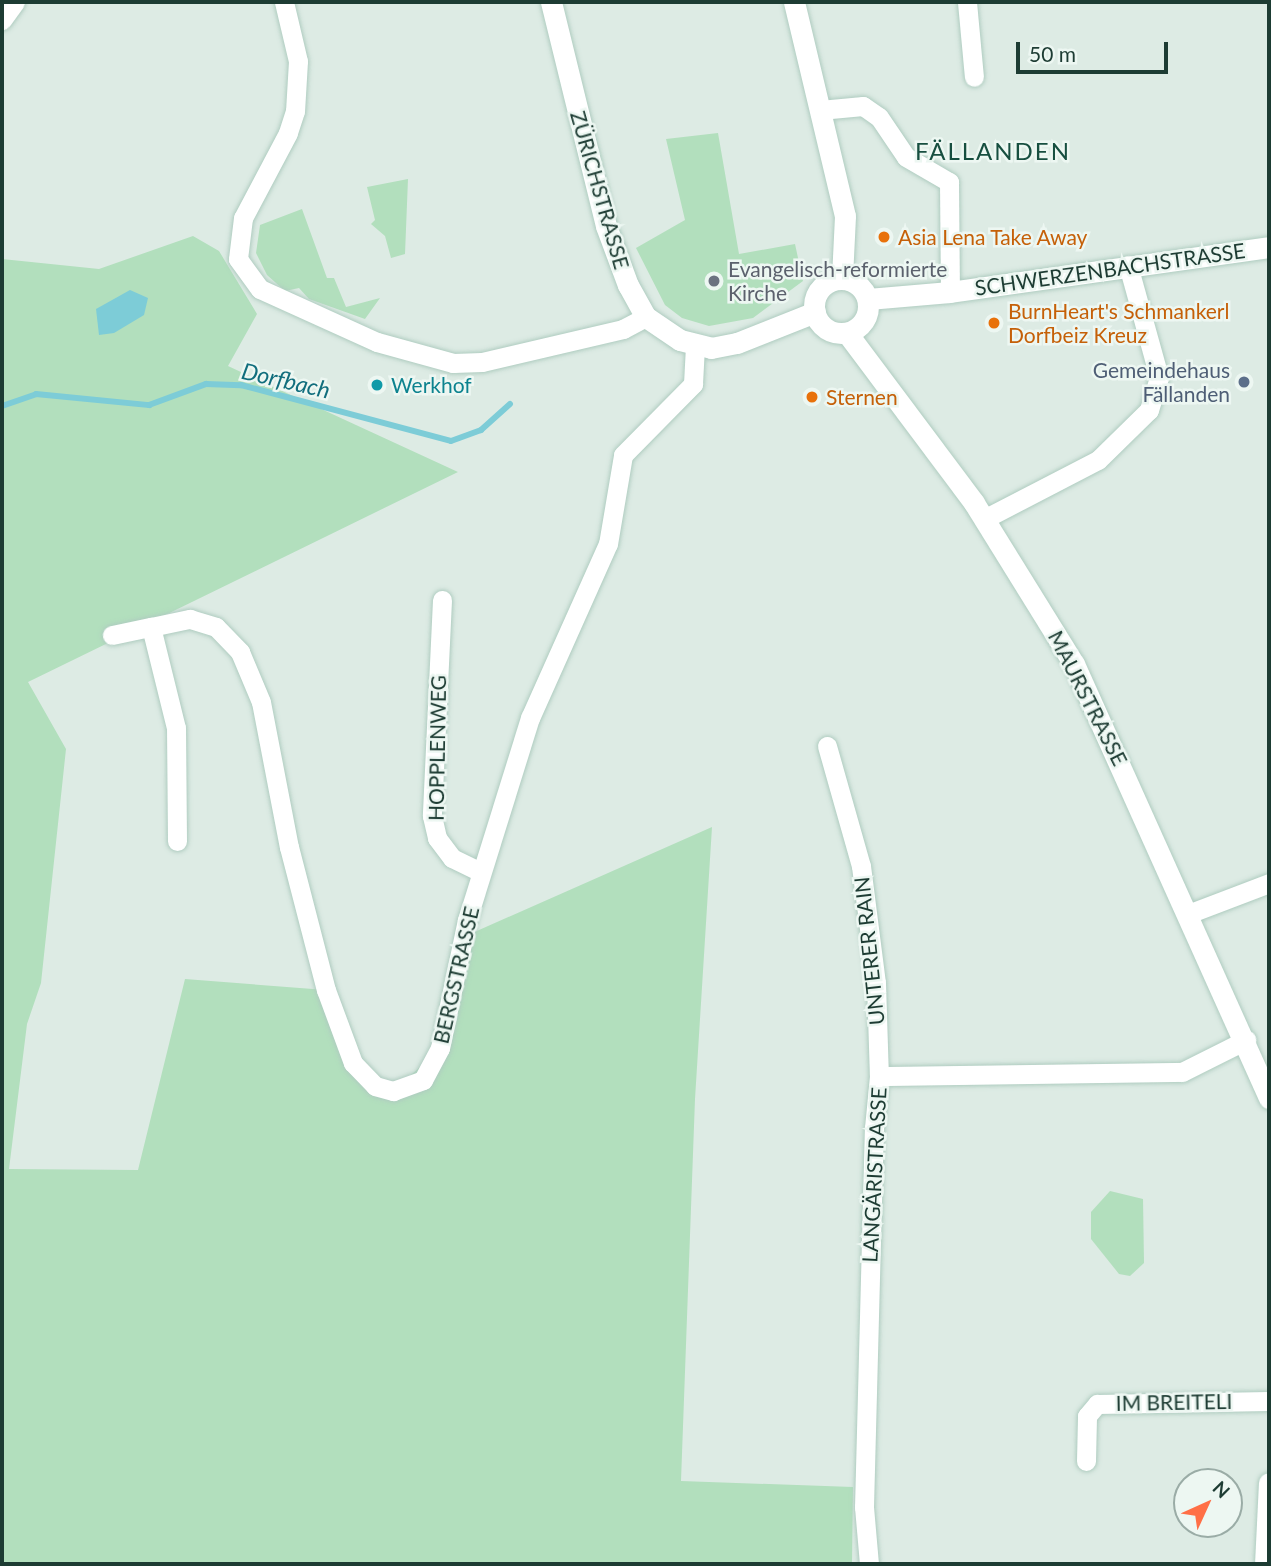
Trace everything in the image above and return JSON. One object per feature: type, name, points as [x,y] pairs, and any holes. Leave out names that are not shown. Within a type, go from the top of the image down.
[{"type":"main road","name":"ZÜRICHSTRASSE","points":[[551,2],[606,226],[628,285],[646,317],[668,334],[695,346],[725,347],[815,312]]},
{"type":"main road","points":[[794,2],[845,216],[842,278]]},
{"type":"main road","name":"SCHWERZENBACHSTRASSE","points":[[868,299],[950,292],[1269,247]]},
{"type":"main road","points":[[842,278],[859,284],[868,299],[867,316],[847,332],[827,329],[815,312],[815,298],[822,285],[842,278]]},
{"type":"main road","name":"MAURSTRASSE","points":[[847,332],[984,519],[1088,689],[1246,1040],[1269,1098]]},
{"type":"main road","points":[[1265,1564],[1269,1483]]},
{"type":"street","points":[[2,20],[15,2]]},
{"type":"street","points":[[284,2],[298,61],[295,111],[288,133],[243,218],[238,260],[260,289],[377,342],[453,363],[482,362],[623,329],[646,317]]},
{"type":"street","points":[[967,2],[974,77]]},
{"type":"street","points":[[820,110],[863,106],[879,117],[906,157],[949,182],[950,292]]},
{"type":"street","points":[[984,519],[1098,460],[1149,410],[1157,393],[1158,368],[1128,265]]},
{"type":"street","name":"BERGSTRASSE","points":[[112,635],[190,619],[216,627],[240,652],[261,702],[289,847],[326,990],[353,1063],[375,1086],[393,1091],[408,1088],[433,1067],[481,872],[530,718],[608,544],[623,456],[693,384],[695,346]]},
{"type":"street","name":"HOPPLENWEG","points":[[442,600],[432,816],[437,838],[452,858],[481,872]]},
{"type":"street","points":[[151,627],[176,728],[177,841]]},
{"type":"street","name":"UNTERER RAIN","points":[[827,746],[860,866],[869,922],[879,1076]]},
{"type":"street","points":[[1188,914],[1267,883]]},
{"type":"street","name":"LANGÄRISTRASSE","points":[[869,1564],[865,1470],[874,1128],[879,1076],[1182,1072],[1246,1040]]},
{"type":"street","name":"IM BREITELI","points":[[1086,1461],[1087,1416],[1097,1404],[1269,1401]]},
{"type":"green space","points":[[718,133],[739,254],[795,244],[803,281],[753,318],[709,326],[682,318],[665,305],[636,248],[685,220],[666,139]]},
{"type":"green space","points":[[408,179],[405,254],[391,258],[385,236],[371,224],[375,220],[367,187]]},
{"type":"green space","points":[[302,209],[327,278],[334,278],[346,307],[380,298],[365,319],[309,299],[299,288],[285,291],[267,275],[256,253],[260,225]]},
{"type":"green space","points":[[193,236],[219,251],[257,314],[228,366],[458,472],[28,682],[66,749],[41,983],[27,1024],[9,1169],[138,1170],[185,979],[326,990],[353,1063],[393,1091],[430,1058],[461,938],[712,827],[695,1099],[681,1481],[853,1487],[852,1564],[2,1564],[2,259],[99,269]]},
{"type":"green space","points":[[1110,1191],[1143,1199],[1144,1263],[1130,1276],[1119,1274],[1091,1239],[1091,1212]]},
{"type":"water","points":[[130,290],[148,298],[144,315],[114,333],[99,335],[96,309]]},
{"type":"waterway","name":"Dorfbach","points":[[2,406],[36,394],[149,405],[206,384],[241,385],[451,441],[481,430],[510,404]]},
{"type":"place","name":"Asia Lena Take Away","points":[[884,237]]},
{"type":"place","name":"Evangelisch-reformierte Kirche","points":[[714,281]]},
{"type":"place","name":"BurnHeart's Schmankerl Dorfbeiz Kreuz","points":[[994,323]]},
{"type":"place","name":"Gemeindehaus Fällanden","points":[[1244,382]]},
{"type":"place","name":"Werkhof","points":[[377,385]]},
{"type":"place","name":"Sternen","points":[[812,397]]},
{"type":"district","name":"FÄLLANDEN","points":[[993,151]]}]
